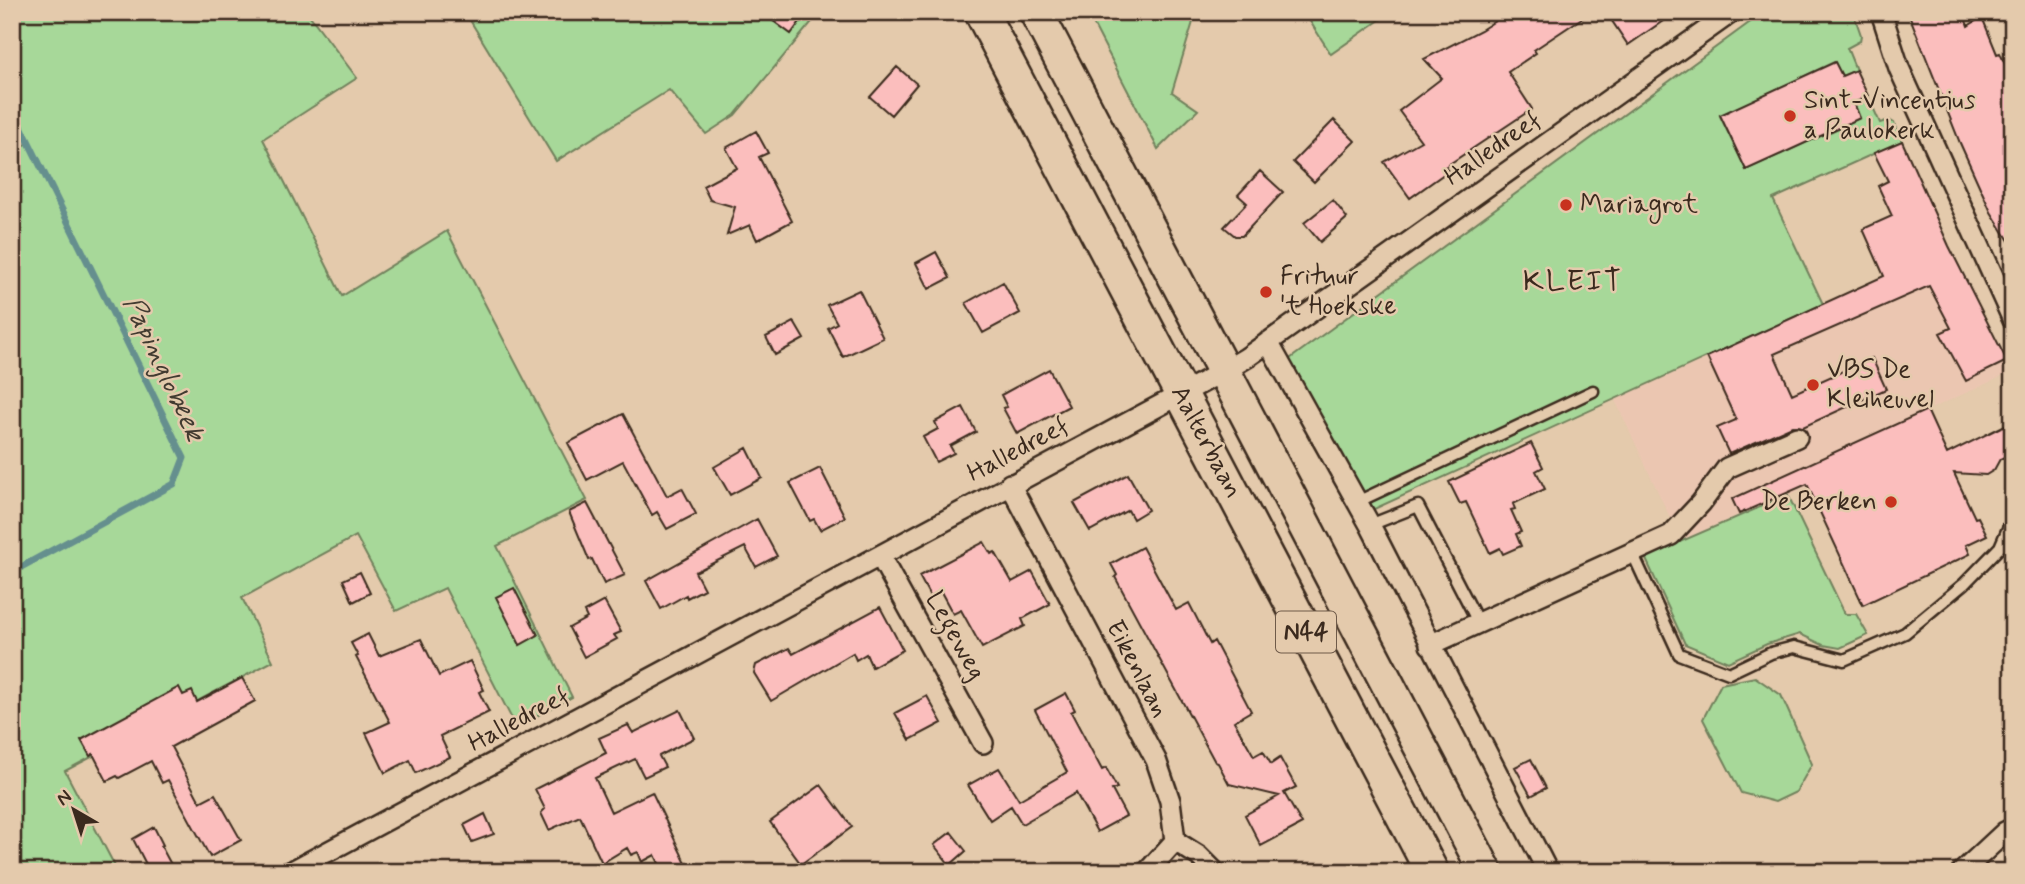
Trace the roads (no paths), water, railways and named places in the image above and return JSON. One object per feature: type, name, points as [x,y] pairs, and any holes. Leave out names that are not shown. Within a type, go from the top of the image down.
[{"type":"highway","name":"Aalterbaan","points":[[981,12],[1432,872]]},
{"type":"highway","name":"Aalterbaan","points":[[1036,12],[1486,872]]},
{"type":"street","name":"Halledreef","points":[[290,872],[1180,392],[1224,371],[1732,12]]},
{"type":"street","points":[[1881,12],[1899,68],[2013,320]]},
{"type":"street","points":[[1268,342],[1370,525],[1548,872]]},
{"type":"street","points":[[1430,645],[1671,535],[1701,503],[1727,468],[1797,437]]},
{"type":"street","name":"Eikenlaan","points":[[1010,484],[1156,760],[1170,801],[1175,841]]},
{"type":"street","name":"Legeweg","points":[[880,556],[982,743]]},
{"type":"street","points":[[1962,872],[2005,832],[2013,828]]},
{"type":"street","points":[[1147,872],[1175,841],[1199,856],[1215,872]]},
{"type":"lane","points":[[1357,502],[1593,391]]},
{"type":"lane","points":[[1370,525],[1418,506],[1478,622]]},
{"type":"lane","points":[[1632,552],[1679,654],[1729,673],[1771,653],[1794,647],[1844,660],[1905,633],[1964,584],[2000,547],[2013,517]]},
{"type":"waterway","name":"Papinglobeek","points":[[12,108],[184,458],[174,484],[12,572]]},
{"type":"place","name":"Sint-Vincentius a Paulokerk","points":[[1790,116]]},
{"type":"place","name":"Mariagrot","points":[[1566,205]]},
{"type":"place","name":"Frituur 't Hoekske","points":[[1266,292]]},
{"type":"place","name":"VBS De Kleiheuvel","points":[[1813,385]]},
{"type":"place","name":"De Berken","points":[[1891,502]]},
{"type":"district","name":"KLEIT","points":[[1573,281]]}]
